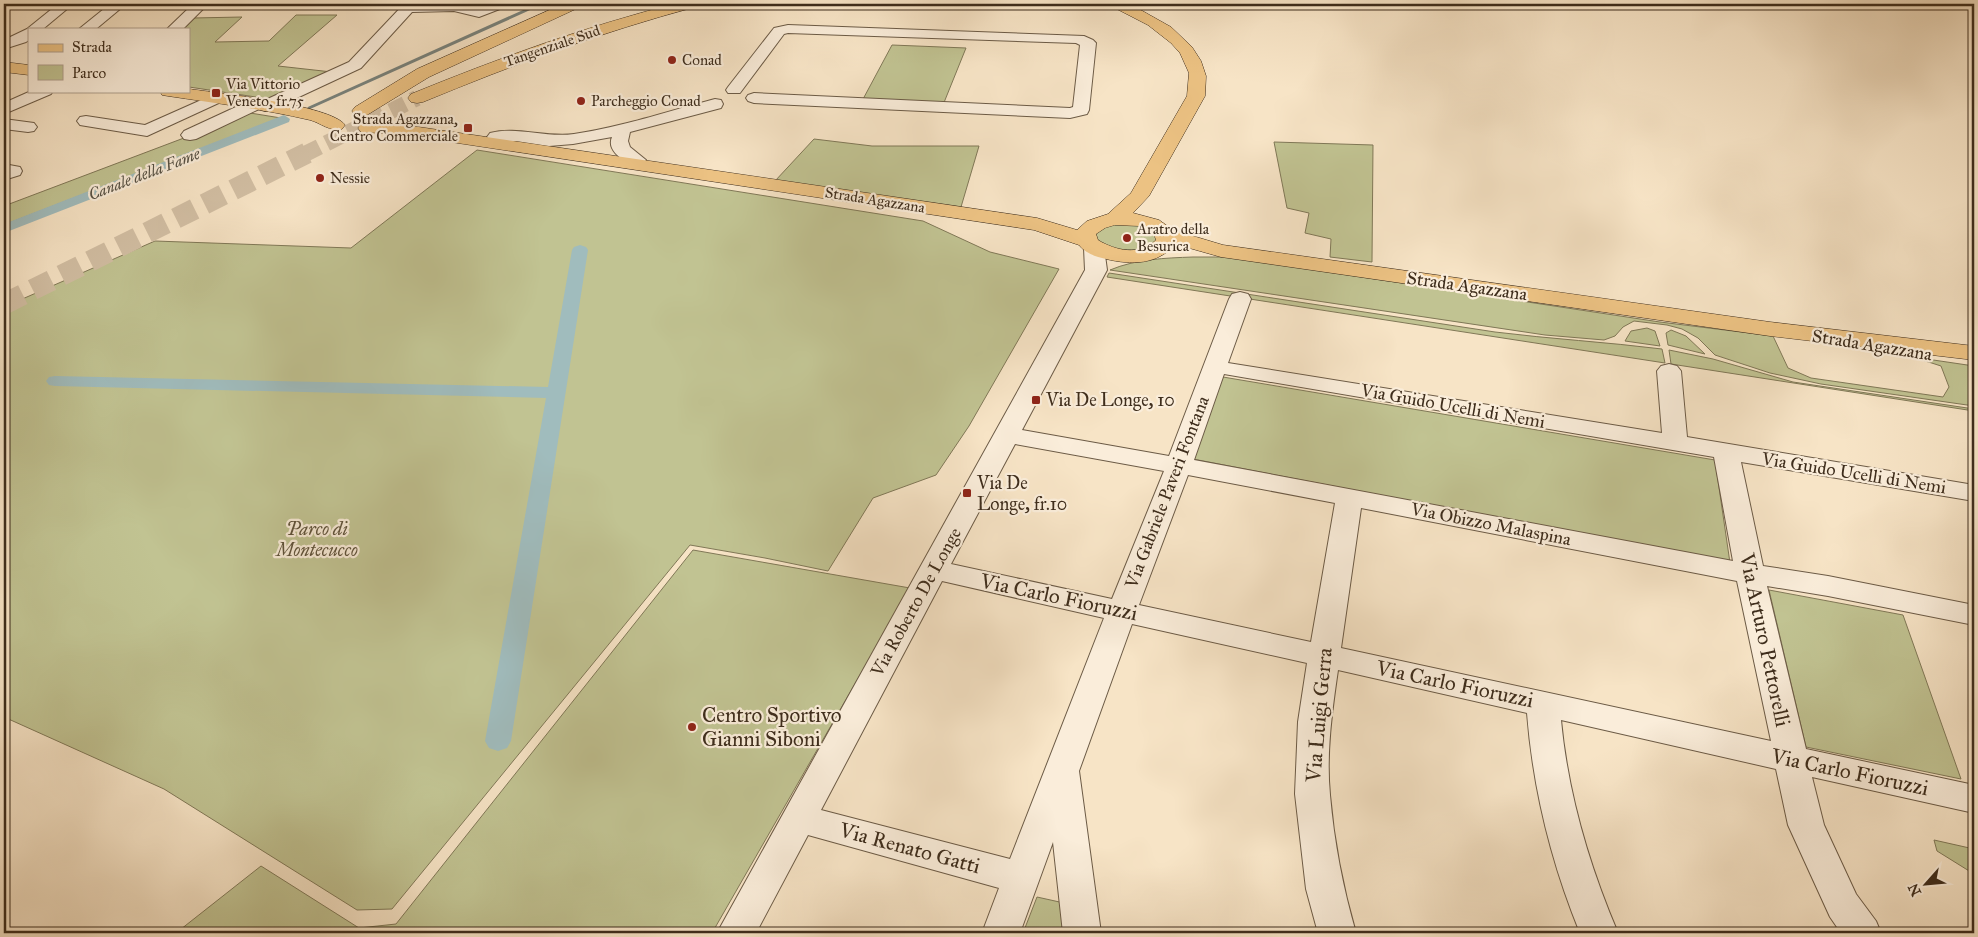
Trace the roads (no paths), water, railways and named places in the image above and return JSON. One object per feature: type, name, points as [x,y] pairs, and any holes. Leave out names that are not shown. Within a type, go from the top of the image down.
[{"type":"main road","points":[[315,114],[344,129],[403,85],[423,73],[575,4]]},
{"type":"main road","name":"Tangenziale Sud","points":[[417,98],[548,47],[616,24],[690,4]]},
{"type":"main road","points":[[1098,240],[1139,196],[1196,96],[1197,72],[1192,59],[1166,30],[1151,19],[1118,4]]},
{"type":"main road","points":[[4,67],[28,70]]},
{"type":"main road","points":[[362,117],[382,124],[389,117],[387,114],[403,85]]},
{"type":"main road","points":[[175,92],[315,114],[362,117],[398,129],[713,175]]},
{"type":"main road","points":[[387,114],[409,123],[637,160],[713,175]]},
{"type":"main road","name":"Strada Agazzana","points":[[713,175],[1037,224],[1098,240]]},
{"type":"main road","points":[[1139,196],[1142,210],[1157,237]]},
{"type":"main road","points":[[1098,240],[1127,218],[1157,237]]},
{"type":"main road","points":[[1098,240],[1104,252],[1128,256],[1157,237]]},
{"type":"main road","name":"Strada Agazzana","points":[[1157,237],[1221,251],[1770,329],[1974,362]]},
{"type":"main road","name":"Strada Agazzana","points":[[1770,329],[1974,353]]},
{"type":"street","points":[[35,28],[66,4]]},
{"type":"street","points":[[87,28],[119,4]]},
{"type":"street","points":[[175,28],[202,4]]},
{"type":"street","points":[[190,135],[355,65],[410,6],[454,8],[479,13],[500,4]]},
{"type":"street","points":[[496,137],[516,136],[549,140],[573,139],[610,132],[715,104],[734,106],[747,103],[754,98],[1070,113],[1081,110],[1088,43],[1079,39],[788,28],[778,31],[734,90]]},
{"type":"street","points":[[4,45],[21,39],[28,33]]},
{"type":"street","points":[[715,104],[711,100],[714,95],[734,90],[748,91],[754,95],[754,98]]},
{"type":"street","points":[[4,109],[44,92]]},
{"type":"street","points":[[81,127],[126,140],[217,98]]},
{"type":"street","points":[[472,140],[577,153],[588,152],[602,147],[622,134],[653,119]]},
{"type":"street","points":[[4,124],[28,127]]},
{"type":"street","points":[[622,134],[619,141],[622,150],[637,160]]},
{"type":"street","points":[[4,170],[13,171],[4,175]]},
{"type":"street","name":"Via Roberto De Longe","points":[[736,933],[1008,434],[1098,240]]},
{"type":"street","name":"Via Gabriele Paveri Fontana","points":[[1001,933],[1122,610],[1156,527],[1240,299]]},
{"type":"street","name":"Via Guido Ucelli di Nemi","points":[[1231,369],[1974,493]]},
{"type":"street","points":[[1669,371],[1675,443]]},
{"type":"street","name":"Via Obizzo Malaspina","points":[[1008,434],[1750,574],[1828,586],[1974,615]]},
{"type":"street","name":"Via Arturo Pettorelli","points":[[1726,452],[1750,574],[1806,825],[1843,905],[1862,933]]},
{"type":"street","name":"Via Luigi Gerra","points":[[1337,933],[1325,888],[1312,794],[1314,722],[1348,497]]},
{"type":"street","name":"Via Carlo Fioruzzi","points":[[935,570],[1974,799]]},
{"type":"street","points":[[1542,704],[1545,742],[1564,836],[1590,914],[1599,933]]},
{"type":"street","name":"Via Gabriele Paveri Fontana","points":[[1063,770],[1082,933]]},
{"type":"street","name":"Via Renato Gatti","points":[[798,818],[1022,878]]},
{"type":"waterway","name":"Canale della Fame","points":[[309,108],[540,4]]},
{"type":"waterway","name":"Canale della Fame","points":[[4,229],[284,119]]},
{"type":"waterway","points":[[556,393],[580,250]]},
{"type":"waterway","points":[[55,381],[556,393]]},
{"type":"waterway","points":[[498,741],[556,393]]},
{"type":"tunnel","points":[[307,153],[417,98]]},
{"type":"tunnel","points":[[4,304],[307,153]]},
{"type":"place","name":"Conad","points":[[672,60]]},
{"type":"place","name":"Via Vittorio Veneto, fr.75","points":[[216,93]]},
{"type":"place","name":"Parcheggio Conad","points":[[581,101]]},
{"type":"place","name":"Strada Agazzana, Centro Commerciale","points":[[468,128]]},
{"type":"place","name":"Nessie","points":[[320,178]]},
{"type":"place","name":"Aratro della Besurica","points":[[1127,238]]},
{"type":"place","name":"Via De Longe, 10","points":[[1036,400]]},
{"type":"place","name":"Via De Longe, fr.10","points":[[967,493]]},
{"type":"place","name":"Centro Sportivo Gianni Siboni","points":[[692,727]]},
{"type":"park label","name":"Parco di Montecucco","points":[[317,539]]}]
